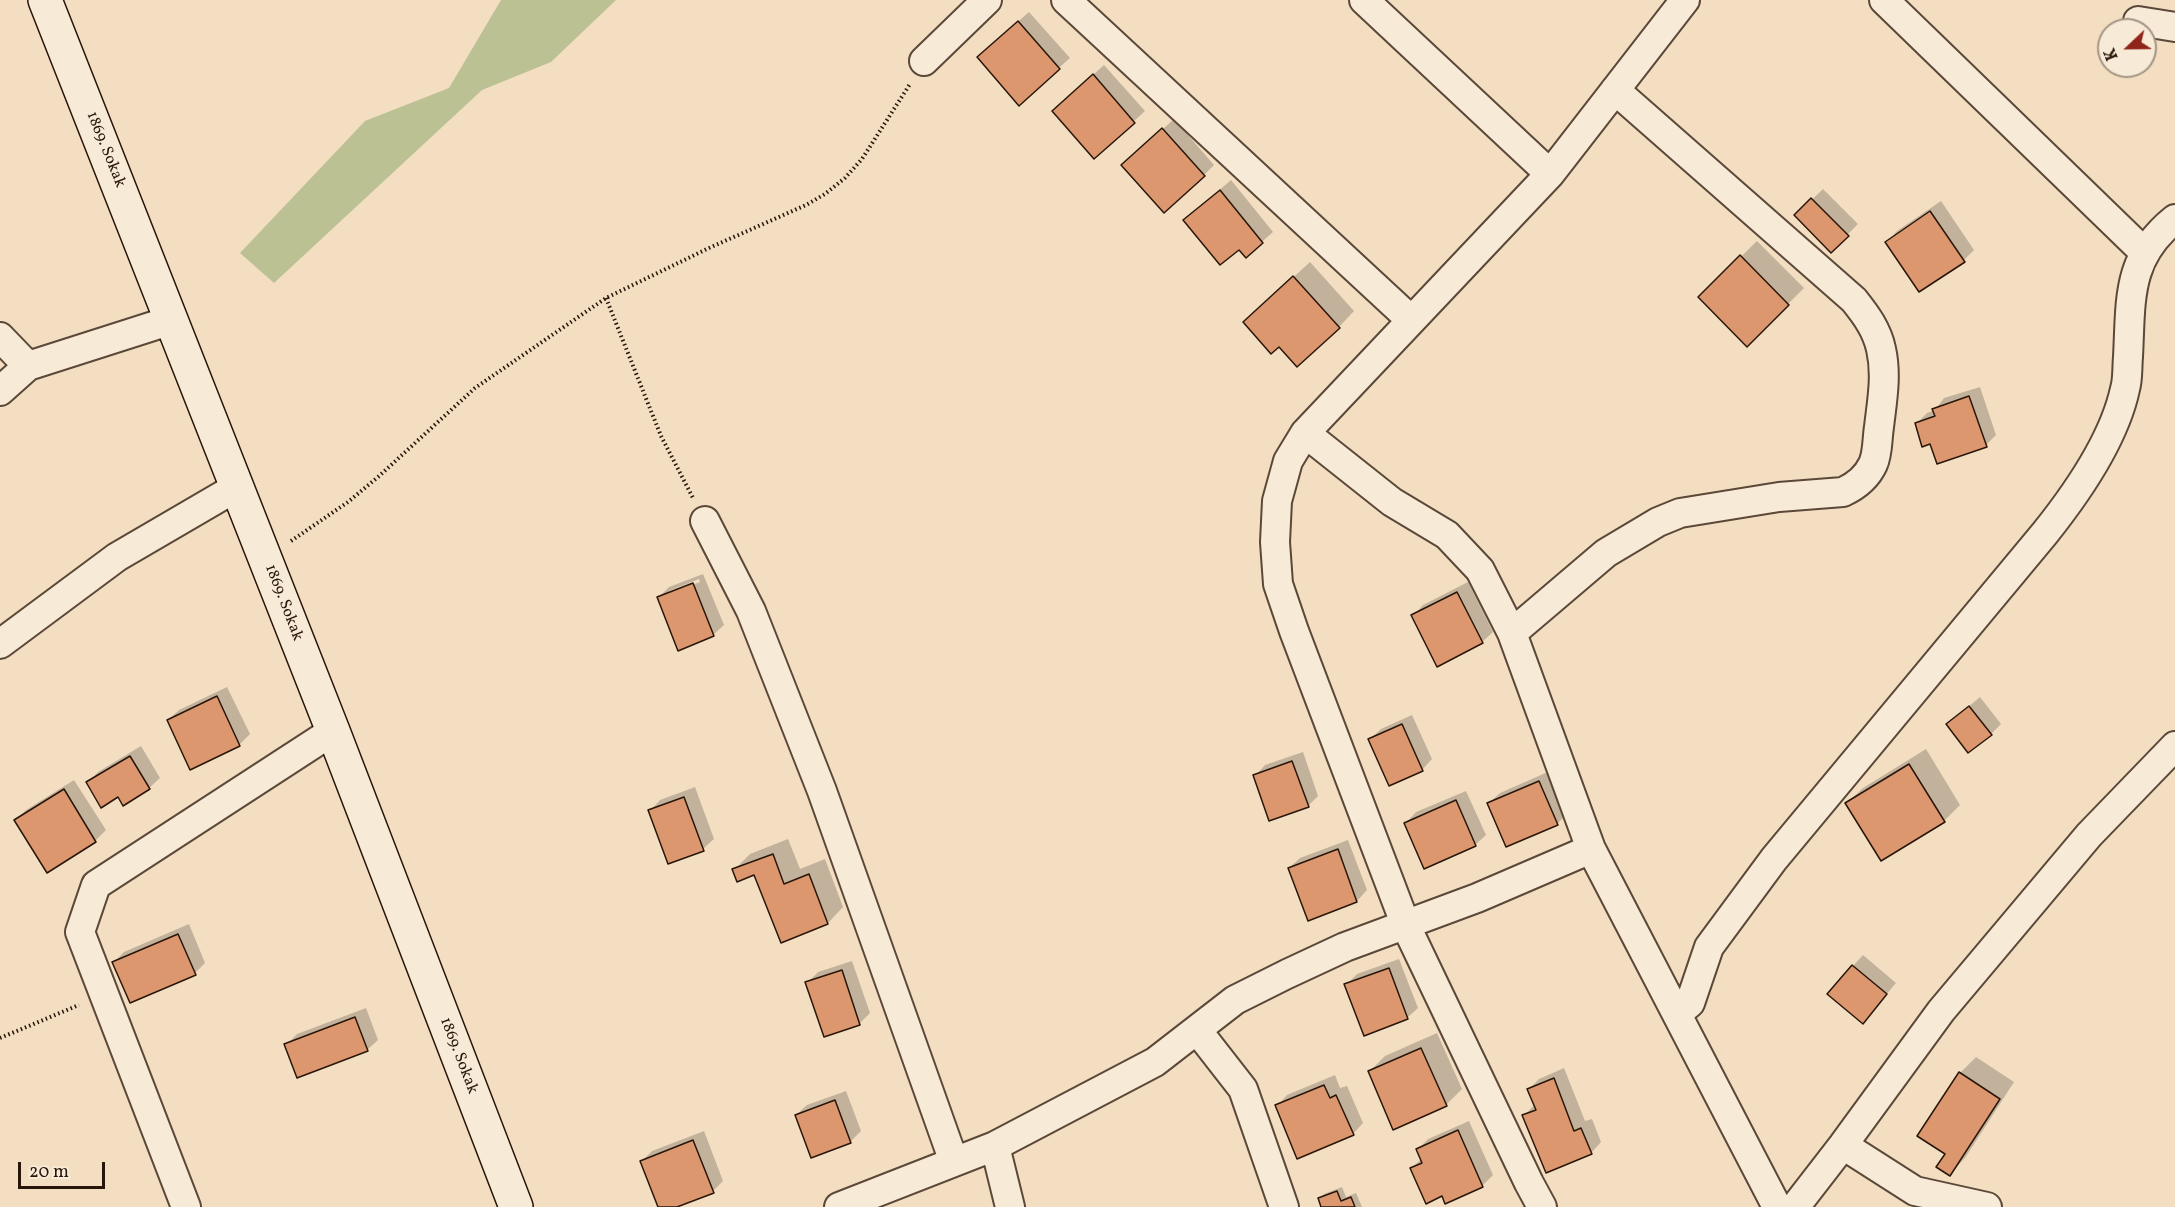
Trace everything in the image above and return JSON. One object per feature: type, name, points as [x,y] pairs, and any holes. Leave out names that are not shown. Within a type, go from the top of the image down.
[{"type":"main road","name":"1869. Sokak","points":[[45,0],[333,731],[516,1207]]},
{"type":"street","points":[[924,62],[987,0]]},
{"type":"street","points":[[1066,0],[1411,320]]},
{"type":"street","points":[[1364,0],[1550,174]]},
{"type":"street","points":[[1884,0],[2145,252]]},
{"type":"street","points":[[1542,1207],[1406,926],[1278,584],[1275,542],[1277,501],[1288,461],[1305,433],[1550,174],[1615,90],[1678,2]]},
{"type":"street","points":[[2157,24],[2175,27]]},
{"type":"street","points":[[1512,633],[1606,552],[1658,522],[1680,513],[1779,497],[1843,492],[1853,487],[1868,473],[1876,452],[1884,379],[1883,363],[1876,333],[1866,316],[1854,300],[1615,90]]},
{"type":"street","points":[[1678,1013],[1690,1004],[1709,947],[1740,902],[2045,533],[2082,483],[2113,424],[2126,389],[2133,286],[2138,266],[2153,240],[2175,219]]},
{"type":"street","points":[[0,391],[28,366],[172,320]]},
{"type":"street","points":[[0,337],[28,366]]},
{"type":"street","points":[[1305,433],[1392,502],[1447,535],[1480,570],[1512,633],[1591,849],[1777,1207]]},
{"type":"street","points":[[0,644],[117,557],[237,487]]},
{"type":"street","points":[[705,521],[751,611],[822,791],[954,1162]]},
{"type":"street","points":[[186,1207],[80,932],[96,885],[333,731]]},
{"type":"street","points":[[1795,1207],[1941,1011],[2089,835],[2175,746]]},
{"type":"street","points":[[839,1207],[995,1146],[1155,1062],[1235,1000],[1345,947],[1477,898],[1591,849]]},
{"type":"street","points":[[1197,1030],[1243,1089],[1284,1207]]},
{"type":"street","points":[[1843,1145],[1915,1191],[1987,1207]]},
{"type":"street","points":[[995,1146],[1010,1207]]},
{"type":"path","points":[[264,556],[348,502],[475,388],[606,298],[825,194],[845,178],[862,159],[924,62]]},
{"type":"path","points":[[606,298],[661,436],[705,521]]},
{"type":"path","points":[[0,1038],[104,994]]},
{"type":"green space","points":[[501,0],[616,0],[551,62],[482,90],[274,283],[240,253],[365,121],[449,88]]},
{"type":"building","points":[[1018,21],[1060,69],[1019,106],[977,57]]},
{"type":"building","points":[[1093,74],[1135,123],[1094,159],[1052,111]]},
{"type":"building","points":[[1162,128],[1205,176],[1164,213],[1121,165]]},
{"type":"building","points":[[1220,190],[1263,243],[1246,258],[1239,250],[1220,265],[1183,220]]},
{"type":"building","points":[[1811,198],[1849,236],[1831,253],[1794,215]]},
{"type":"building","points":[[1930,211],[1965,262],[1919,292],[1885,242]]},
{"type":"building","points":[[1740,255],[1789,305],[1747,347],[1698,297]]},
{"type":"building","points":[[1293,276],[1340,328],[1297,367],[1279,347],[1271,354],[1243,322]]},
{"type":"building","points":[[1969,396],[1987,447],[1937,464],[1930,444],[1922,447],[1915,423],[1935,416],[1932,409]]},
{"type":"building","points":[[693,583],[714,636],[678,651],[657,597]]},
{"type":"building","points":[[1457,592],[1483,643],[1437,667],[1411,615]]},
{"type":"building","points":[[217,696],[240,746],[190,770],[167,720]]},
{"type":"building","points":[[1969,706],[1992,735],[1968,753],[1946,724]]},
{"type":"building","points":[[1402,724],[1423,771],[1389,786],[1368,739]]},
{"type":"building","points":[[130,756],[150,789],[123,806],[118,797],[101,808],[86,782]]},
{"type":"building","points":[[1292,761],[1309,807],[1269,821],[1253,775]]},
{"type":"building","points":[[1909,764],[1945,822],[1881,861],[1845,803]]},
{"type":"building","points":[[1539,781],[1558,825],[1506,847],[1487,803]]},
{"type":"building","points":[[64,789],[96,842],[47,873],[14,820]]},
{"type":"building","points":[[684,797],[704,851],[668,864],[648,810]]},
{"type":"building","points":[[1456,800],[1476,846],[1424,869],[1404,823]]},
{"type":"building","points":[[1338,849],[1357,902],[1308,921],[1288,868]]},
{"type":"building","points":[[773,854],[784,884],[809,874],[828,924],[781,943],[754,875],[737,882],[732,869]]},
{"type":"building","points":[[178,934],[196,975],[130,1003],[112,962]]},
{"type":"building","points":[[1852,965],[1887,994],[1863,1024],[1827,994]]},
{"type":"building","points":[[1389,968],[1408,1019],[1364,1036],[1344,984]]},
{"type":"building","points":[[842,970],[860,1025],[824,1037],[805,982]]},
{"type":"building","points":[[355,1017],[368,1051],[297,1078],[284,1044]]},
{"type":"building","points":[[1421,1048],[1447,1106],[1393,1130],[1368,1071]]},
{"type":"building","points":[[1959,1072],[2000,1099],[1950,1176],[1936,1167],[1945,1154],[1917,1136]]},
{"type":"building","points":[[1554,1078],[1574,1131],[1581,1128],[1592,1154],[1546,1173],[1522,1115],[1536,1110],[1527,1089]]},
{"type":"building","points":[[1324,1085],[1330,1098],[1336,1095],[1354,1135],[1297,1159],[1275,1105]]},
{"type":"building","points":[[835,1100],[851,1143],[811,1158],[795,1115]]},
{"type":"building","points":[[1458,1130],[1483,1187],[1445,1204],[1442,1196],[1426,1204],[1410,1168],[1422,1163],[1416,1149]]},
{"type":"building","points":[[693,1140],[714,1193],[677,1207],[658,1207],[640,1161]]},
{"type":"building","points":[[1337,1191],[1341,1201],[1351,1197],[1355,1207],[1321,1207],[1318,1198]]}]
